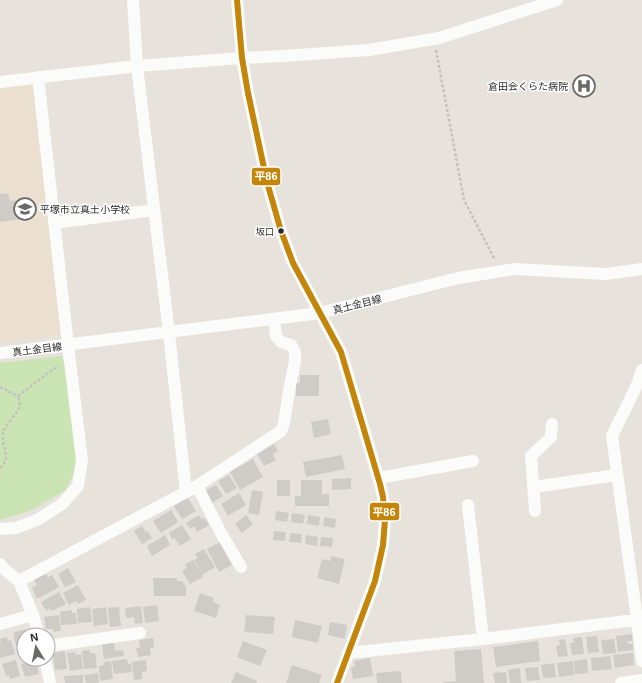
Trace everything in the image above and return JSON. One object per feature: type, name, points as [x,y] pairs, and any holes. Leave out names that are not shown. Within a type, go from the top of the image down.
[{"type":"street","points":[[133,0],[137,66],[154,210],[192,489],[221,533],[240,567]]},
{"type":"street","points":[[237,0],[242,58],[248,93],[266,175],[281,231],[293,263],[341,352],[379,478],[383,497],[385,520],[383,545],[375,581],[337,683]]},
{"type":"street","points":[[0,82],[137,66],[370,50],[434,39],[557,0]]},
{"type":"street","points":[[0,529],[16,528],[39,519],[62,504],[78,486],[82,460],[38,77]]},
{"type":"street","points":[[54,223],[154,210]]},
{"type":"street","name":"真土金目線","points":[[0,353],[170,333],[320,313],[458,278],[515,270],[606,274],[642,269]]},
{"type":"street","points":[[19,582],[192,489],[281,431],[284,423],[295,361],[295,352],[291,345],[281,342],[276,336],[274,319]]},
{"type":"street","points":[[642,370],[638,385],[612,436],[640,619],[642,660]]},
{"type":"street","points":[[535,511],[530,456],[551,437],[552,424]]},
{"type":"street","points":[[379,478],[472,461]]},
{"type":"street","points":[[533,487],[617,475]]},
{"type":"street","points":[[468,505],[483,639]]},
{"type":"street","points":[[1,567],[19,582],[34,614],[37,627]]},
{"type":"street","points":[[0,624],[34,614]]},
{"type":"street","points":[[348,653],[483,639],[640,619]]},
{"type":"street","points":[[56,645],[140,633]]},
{"type":"street","points":[[47,667],[50,683]]},
{"type":"street","points":[[621,683],[642,680]]},
{"type":"path","points":[[434,39],[464,200],[501,272]]},
{"type":"path","points":[[18,396],[60,365]]},
{"type":"path","points":[[0,387],[18,396]]},
{"type":"path","points":[[0,468],[6,460],[3,434],[7,425],[20,406],[18,396]]},
{"type":"shaded area","name":"平塚市立真土小学校","points":[[31,83],[35,87],[64,331],[61,335],[0,342],[0,87]]},
{"type":"green space","points":[[61,356],[65,365],[77,465],[66,490],[30,511],[0,520],[0,363]]},
{"type":"building","points":[[8,193],[10,201],[28,199],[31,218],[0,222],[0,194]]},
{"type":"building","points":[[300,375],[319,375],[319,396],[296,396],[296,383],[300,383]]},
{"type":"building","points":[[328,419],[331,434],[314,438],[311,422]]},
{"type":"building","points":[[274,444],[278,451],[273,454],[276,460],[264,466],[257,454]]},
{"type":"building","points":[[342,455],[345,469],[306,477],[303,462]]},
{"type":"building","points":[[253,459],[263,477],[240,490],[230,472]]},
{"type":"building","points":[[229,475],[237,488],[226,494],[218,481]]},
{"type":"building","points":[[351,478],[351,489],[332,490],[332,479]]},
{"type":"building","points":[[277,480],[290,480],[290,496],[277,496]]},
{"type":"building","points":[[301,480],[322,480],[322,494],[329,494],[329,506],[295,506],[295,496],[301,496]]},
{"type":"building","points":[[216,485],[223,496],[212,503],[205,491]]},
{"type":"building","points":[[252,490],[263,492],[259,515],[248,513]]},
{"type":"building","points":[[239,493],[246,505],[228,516],[221,504]]},
{"type":"building","points":[[188,498],[196,511],[182,519],[174,506]]},
{"type":"building","points":[[171,510],[178,522],[161,533],[153,521]]},
{"type":"building","points":[[276,511],[289,513],[287,522],[275,520]]},
{"type":"building","points":[[292,513],[305,515],[303,524],[291,522]]},
{"type":"building","points":[[199,515],[202,519],[204,518],[209,525],[197,532],[194,526],[190,529],[186,523]]},
{"type":"building","points":[[246,515],[253,524],[242,533],[235,524]]},
{"type":"building","points":[[308,515],[320,517],[319,526],[307,524]]},
{"type":"building","points":[[324,517],[336,519],[335,528],[323,526]]},
{"type":"building","points":[[182,525],[191,539],[180,546],[174,538],[172,539],[169,533]]},
{"type":"building","points":[[142,526],[146,532],[148,531],[152,538],[142,544],[134,531]]},
{"type":"building","points":[[274,531],[286,532],[285,541],[273,540]]},
{"type":"building","points":[[290,533],[302,534],[301,543],[289,542]]},
{"type":"building","points":[[165,535],[170,545],[152,556],[147,546]]},
{"type":"building","points":[[306,535],[318,537],[317,546],[305,544]]},
{"type":"building","points":[[321,537],[333,538],[332,547],[320,546]]},
{"type":"building","points":[[220,542],[232,565],[219,572],[207,549]]},
{"type":"building","points":[[204,549],[215,567],[202,575],[194,560],[198,558],[195,554]]},
{"type":"building","points":[[331,556],[345,559],[339,584],[317,578],[322,559],[330,561]]},
{"type":"building","points":[[193,560],[203,577],[190,584],[182,571],[187,568],[185,564]]},
{"type":"building","points":[[68,568],[76,582],[65,587],[58,574]]},
{"type":"building","points":[[46,574],[48,577],[52,575],[59,587],[37,599],[32,588],[37,585],[34,580]]},
{"type":"building","points":[[153,578],[177,578],[177,581],[182,581],[186,587],[186,596],[154,596]]},
{"type":"building","points":[[78,585],[86,600],[78,604],[76,601],[69,605],[63,593]]},
{"type":"building","points":[[59,592],[66,604],[52,611],[50,608],[46,611],[41,602]]},
{"type":"building","points":[[200,593],[214,598],[213,602],[220,605],[216,618],[194,611]]},
{"type":"building","points":[[157,605],[159,621],[145,623],[143,607]]},
{"type":"building","points":[[141,606],[143,623],[135,624],[134,617],[126,618],[125,608]]},
{"type":"building","points":[[90,607],[92,622],[78,623],[77,609]]},
{"type":"building","points":[[106,607],[108,624],[94,626],[92,609]]},
{"type":"building","points":[[119,607],[121,626],[110,627],[108,608]]},
{"type":"building","points":[[72,610],[72,613],[76,613],[77,624],[61,625],[60,612]]},
{"type":"building","points":[[59,615],[61,631],[56,632],[56,627],[46,627],[44,617]]},
{"type":"building","points":[[246,615],[275,617],[273,634],[244,632]]},
{"type":"building","points":[[295,620],[322,626],[318,643],[292,637]]},
{"type":"building","points":[[330,622],[347,625],[345,639],[328,635]]},
{"type":"building","points":[[16,632],[16,646],[13,633]]},
{"type":"building","points":[[632,634],[633,641],[627,641],[628,644],[633,644],[633,650],[618,652],[616,636]]},
{"type":"building","points":[[597,636],[599,652],[588,653],[586,637]]},
{"type":"building","points":[[7,637],[8,641],[11,640],[15,654],[0,658],[0,639]]},
{"type":"building","points":[[582,637],[584,654],[572,655],[570,643],[574,643],[573,638]]},
{"type":"building","points":[[153,638],[154,648],[150,648],[151,655],[138,657],[136,648],[140,648],[139,640]]},
{"type":"building","points":[[565,639],[568,656],[558,657],[556,646],[560,645],[559,640]]},
{"type":"building","points":[[614,639],[616,653],[603,654],[601,640]]},
{"type":"building","points":[[243,641],[267,650],[260,666],[237,657]]},
{"type":"building","points":[[538,641],[540,661],[496,667],[493,647]]},
{"type":"building","points":[[114,642],[115,651],[123,650],[124,656],[104,659],[102,644]]},
{"type":"building","points":[[481,649],[484,683],[443,683],[456,681],[454,651]]},
{"type":"building","points":[[90,650],[90,653],[95,653],[97,668],[84,669],[82,651]]},
{"type":"building","points":[[65,651],[67,669],[55,670],[56,652]]},
{"type":"building","points":[[75,652],[76,655],[81,654],[83,669],[70,671],[67,653]]},
{"type":"building","points":[[633,653],[634,665],[615,668],[613,655]]},
{"type":"building","points":[[610,656],[612,669],[592,671],[591,658]]},
{"type":"building","points":[[370,658],[373,676],[353,679],[351,667],[355,667],[354,661]]},
{"type":"building","points":[[127,659],[128,664],[131,664],[132,672],[114,674],[112,661]]},
{"type":"building","points":[[587,659],[588,673],[575,674],[574,661]]},
{"type":"building","points":[[16,660],[16,667],[18,667],[20,676],[10,679],[9,675],[6,676],[2,664]]},
{"type":"building","points":[[146,660],[147,671],[142,672],[142,679],[134,680],[132,662]]},
{"type":"building","points":[[111,661],[113,679],[100,681],[99,666],[104,665],[103,662]]},
{"type":"building","points":[[573,661],[574,675],[559,677],[557,663]]},
{"type":"building","points":[[554,663],[556,677],[543,678],[541,665]]},
{"type":"building","points":[[292,665],[322,675],[319,683],[286,683]]},
{"type":"building","points":[[22,667],[37,667],[39,674],[25,677]]},
{"type":"building","points":[[538,667],[540,680],[527,681],[525,668]]},
{"type":"building","points":[[520,668],[521,683],[510,683],[508,670]]},
{"type":"building","points":[[401,671],[402,683],[377,683],[376,673]]},
{"type":"building","points":[[236,672],[257,681],[257,683],[231,683]]},
{"type":"building","points":[[506,672],[507,683],[495,683],[493,673]]},
{"type":"building","points":[[98,673],[99,683],[86,683],[84,675]]},
{"type":"building","points":[[83,675],[83,683],[65,683],[64,676]]},
{"type":"transit line","name":"平86","points":[[237,0],[242,58],[248,93],[267,182],[281,231],[293,263],[341,352],[383,497],[385,520],[383,545],[375,581],[337,683]]},
{"type":"place","name":"倉田会くらた病院","points":[[584,86]]},
{"type":"place","name":"平塚市立真土小学校","points":[[25,209]]},
{"type":"place","name":"坂口","points":[[281,231]]}]
